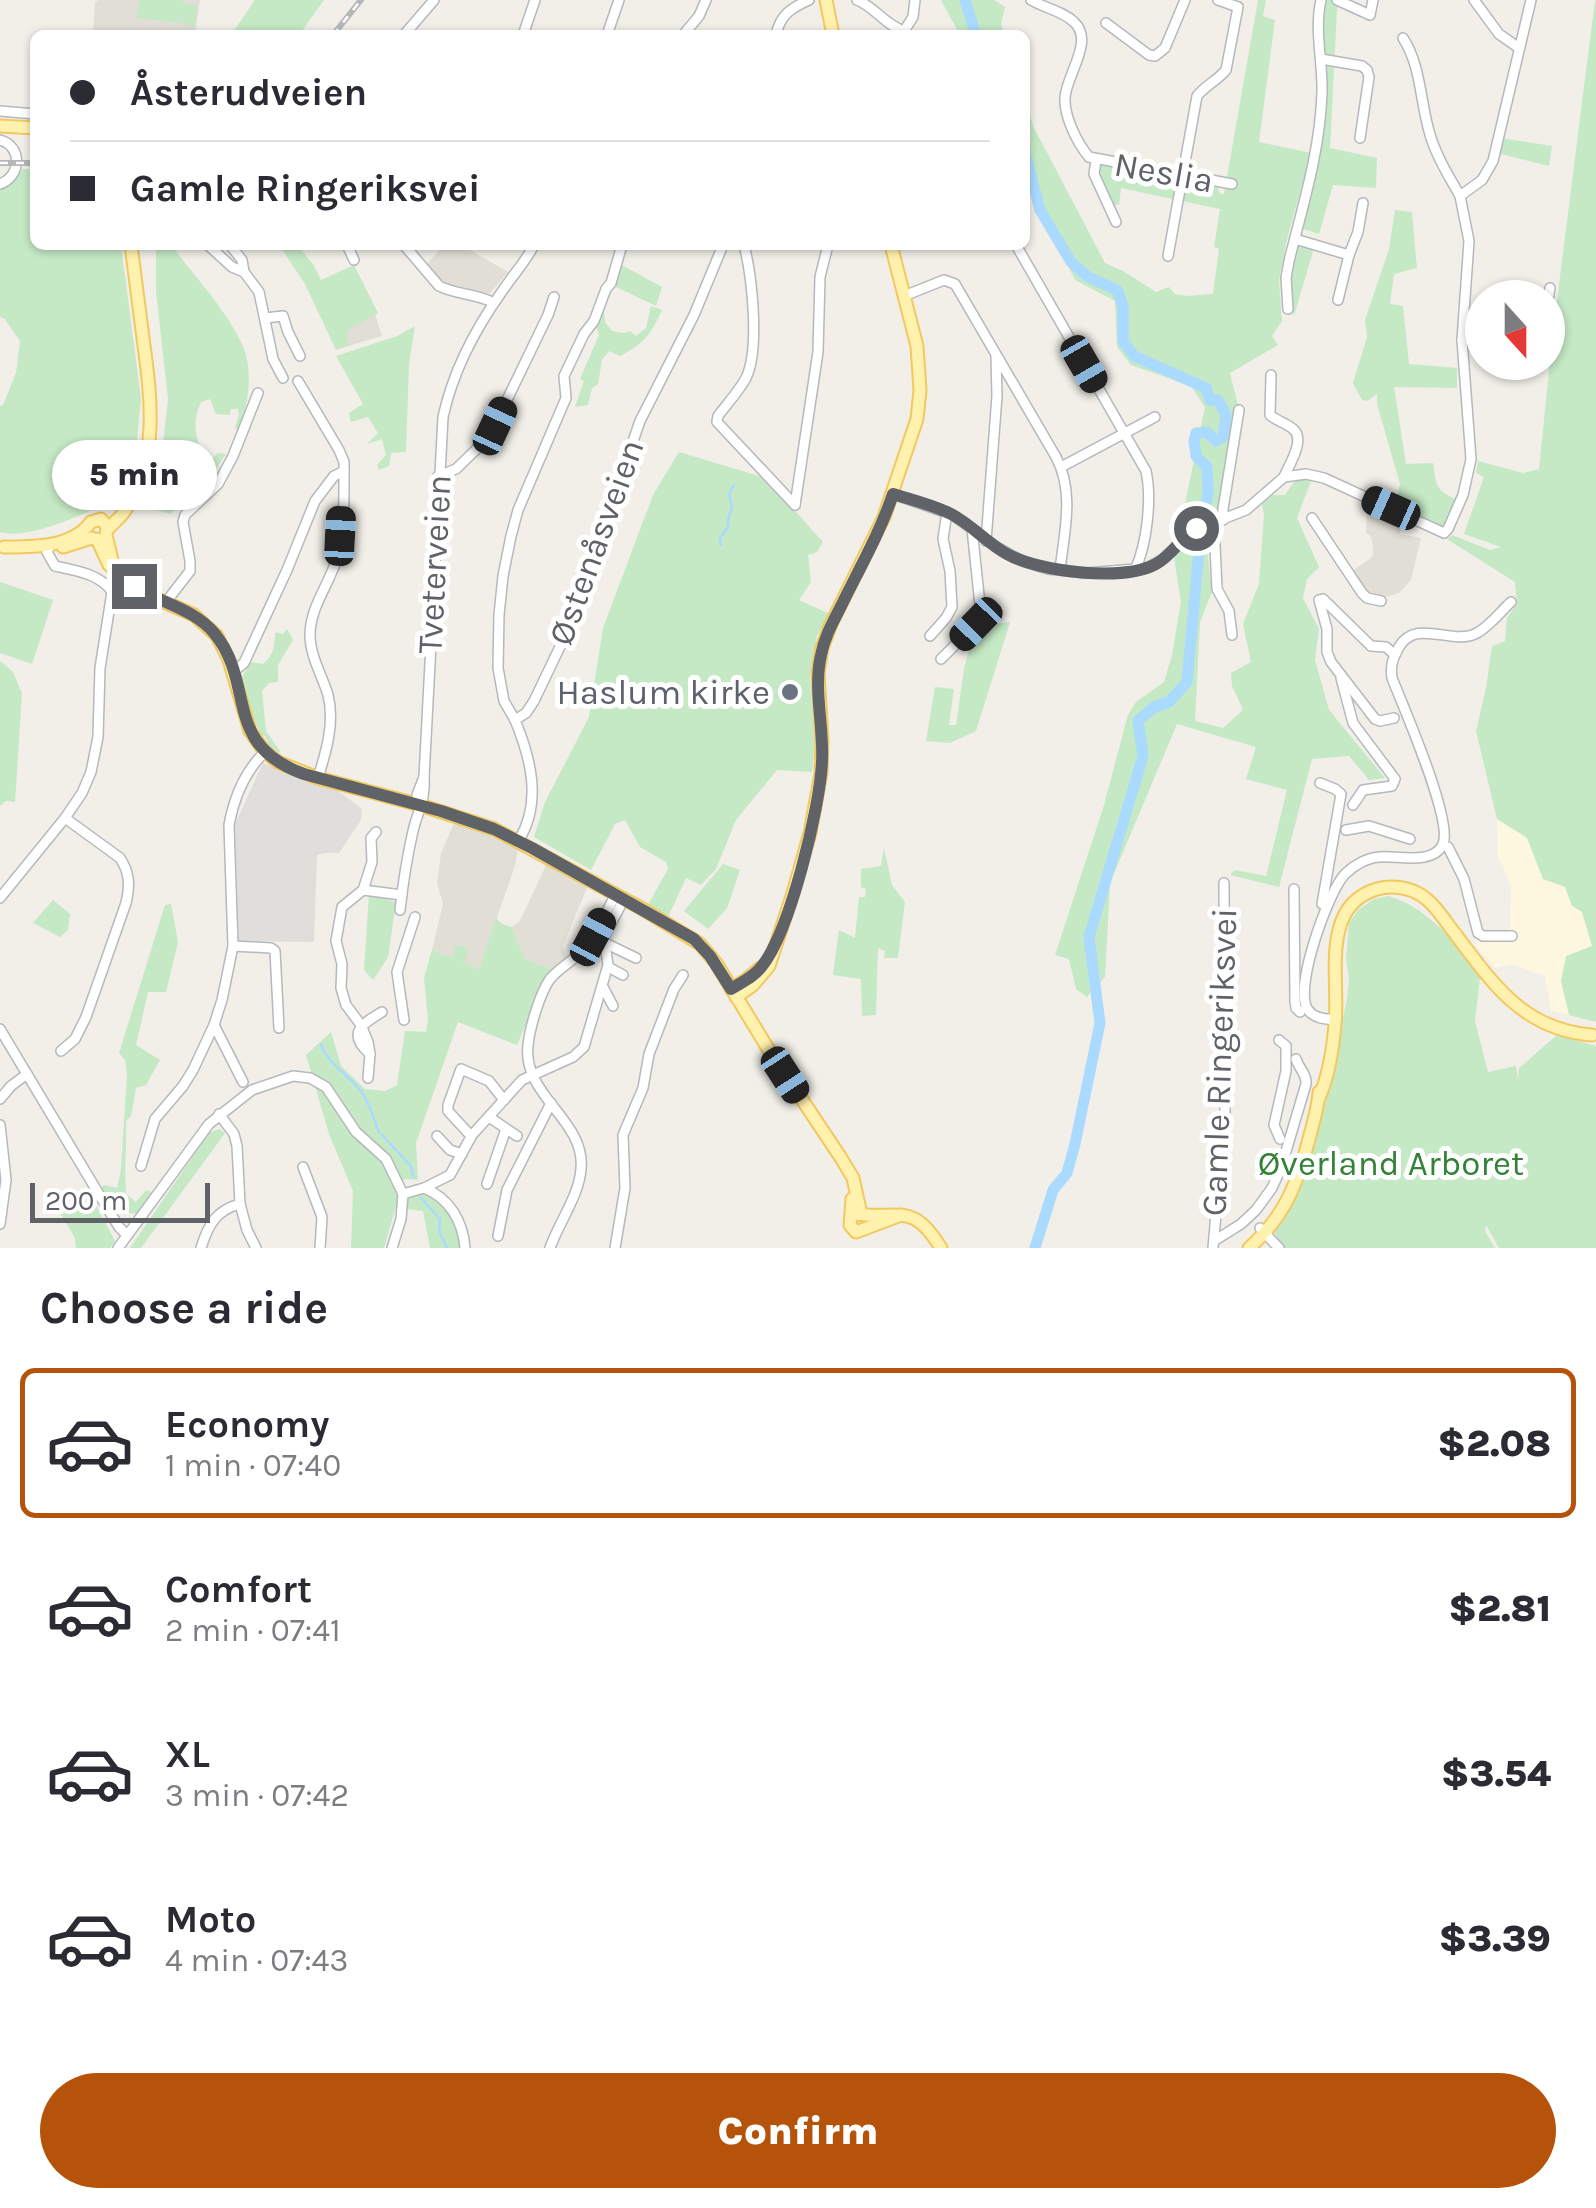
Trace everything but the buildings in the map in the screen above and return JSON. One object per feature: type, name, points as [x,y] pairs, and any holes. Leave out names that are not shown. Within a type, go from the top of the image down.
[{"type":"main road","points":[[827,1],[831,30]]},
{"type":"main road","points":[[0,126],[30,128]]},
{"type":"main road","points":[[2,546],[51,549],[74,536],[99,531],[122,514],[136,489],[145,465],[151,421],[132,250]]},
{"type":"main road","points":[[734,993],[753,985],[766,972],[778,939],[810,833],[821,774],[818,673],[822,648],[878,530],[914,430],[920,399],[917,346],[892,250]]},
{"type":"main road","points":[[99,531],[117,573],[141,591],[194,615],[212,630],[233,672],[248,724],[265,752],[285,766],[479,823],[519,840],[700,944],[848,1170],[855,1186],[861,1227],[901,1215],[914,1217],[924,1223],[942,1248]]},
{"type":"main road","name":"Gamle Ringeriksvei","points":[[1249,1248],[1303,1160],[1328,1066],[1337,991],[1336,941],[1341,922],[1358,898],[1372,890],[1395,887],[1413,891],[1431,904],[1513,1004],[1555,1028],[1594,1036]]},
{"type":"main road","name":"Gamle Ringeriksvei","points":[[1239,1248],[1262,1230]]},
{"type":"street","points":[[408,30],[434,0]]},
{"type":"street","points":[[525,30],[534,0]]},
{"type":"street","points":[[609,30],[619,0]]},
{"type":"street","points":[[687,30],[706,0]]},
{"type":"street","points":[[857,0],[899,30]]},
{"type":"street","points":[[908,30],[914,17],[915,0]]},
{"type":"street","points":[[1031,0],[1058,12],[1065,0]]},
{"type":"street","points":[[1106,23],[1155,56],[1164,48],[1184,0]]},
{"type":"street","points":[[1168,256],[1198,96],[1221,76],[1229,60],[1239,10],[1236,5],[1218,0]]},
{"type":"street","points":[[1288,310],[1286,278],[1316,155],[1322,94],[1318,26],[1321,0]]},
{"type":"street","points":[[1337,0],[1370,15],[1374,0]]},
{"type":"street","points":[[1474,0],[1499,34],[1519,48]]},
{"type":"street","points":[[1460,196],[1482,180],[1492,160],[1531,0]]},
{"type":"street","points":[[778,30],[791,8],[808,1],[827,1]]},
{"type":"street","name":"Neslia","points":[[1058,12],[1074,22],[1082,35],[1064,100],[1084,152],[1096,160],[1232,184]]},
{"type":"street","points":[[1284,477],[1306,474],[1324,478],[1444,534],[1463,495],[1471,458],[1462,340],[1469,241],[1460,196],[1429,132],[1412,53],[1404,38]]},
{"type":"street","points":[[1321,59],[1367,70],[1360,138]]},
{"type":"street","points":[[0,112],[30,114]]},
{"type":"street","points":[[0,140],[9,142],[16,156],[14,176],[0,184]]},
{"type":"street","name":"Neslia","points":[[1096,160],[1094,174],[1116,222]]},
{"type":"street","points":[[1338,300],[1363,203]]},
{"type":"street","points":[[1294,238],[1349,255]]},
{"type":"street","points":[[213,250],[244,272]]},
{"type":"street","points":[[234,250],[258,292],[273,360],[283,378]]},
{"type":"street","points":[[349,250],[354,260]]},
{"type":"street","points":[[408,250],[439,286],[494,303]]},
{"type":"street","name":"Tveterveien","points":[[400,910],[406,864],[420,805],[426,796],[443,417],[464,354],[529,250]]},
{"type":"street","points":[[519,840],[528,818],[533,782],[528,756],[504,701],[498,668],[503,576],[518,510],[566,398],[564,376],[594,322],[620,250]]},
{"type":"street","name":"Østenåsveien","points":[[515,720],[526,714],[534,701],[567,632],[640,421],[694,315],[721,250]]},
{"type":"street","points":[[745,250],[754,316],[749,370],[716,420],[795,504],[818,352],[820,277],[827,250]]},
{"type":"street","points":[[1019,250],[1140,460],[1148,483],[1142,550],[1135,570]]},
{"type":"street","points":[[904,296],[938,281],[952,281],[996,353],[1061,468],[1067,497],[1060,570]]},
{"type":"street","points":[[438,476],[456,470],[489,437],[554,296]]},
{"type":"street","points":[[265,318],[283,316],[300,356]]},
{"type":"street","points":[[269,337],[288,332]]},
{"type":"street","points":[[986,541],[997,396],[996,353]]},
{"type":"street","points":[[893,494],[947,512],[1022,562],[1086,573],[1147,568],[1163,559],[1188,533],[1255,504],[1284,477],[1298,434],[1270,415],[1271,375]]},
{"type":"street","points":[[298,381],[340,450],[344,471],[340,547],[315,610],[310,634],[330,706],[329,736],[318,778]]},
{"type":"street","points":[[166,602],[188,575],[190,566],[185,515],[218,484],[258,393]]},
{"type":"street","points":[[1232,635],[1228,610],[1217,589],[1209,525],[1223,509],[1239,410]]},
{"type":"street","points":[[1061,468],[1155,417]]},
{"type":"street","points":[[233,672],[244,663],[315,501],[334,476],[344,471]]},
{"type":"street","points":[[930,636],[952,607],[943,539],[947,512]]},
{"type":"street","points":[[1312,518],[1366,598],[1381,602]]},
{"type":"street","points":[[941,660],[982,614],[972,529]]},
{"type":"street","points":[[0,898],[82,793],[94,762],[98,737],[100,668],[110,586],[55,566],[51,549]]},
{"type":"street","points":[[1394,718],[1375,719],[1328,657],[1326,629],[1318,603],[1323,599],[1364,641],[1386,647],[1395,655]]},
{"type":"street","points":[[1333,1019],[1310,1013],[1304,993],[1315,939],[1334,891],[1344,875],[1366,860],[1419,857],[1436,852],[1443,844],[1445,832],[1426,766],[1392,678],[1391,662],[1402,642],[1415,634],[1462,636],[1479,632],[1511,602]]},
{"type":"street","points":[[1339,670],[1353,723],[1395,779],[1387,788],[1363,790],[1353,805]]},
{"type":"street","points":[[141,1166],[155,1119],[183,1086],[214,1025],[233,946],[229,825],[249,769],[265,752]]},
{"type":"street","points":[[1320,783],[1341,794],[1322,904]]},
{"type":"street","points":[[61,1051],[75,1039],[86,1017],[129,884],[120,858],[65,818]]},
{"type":"street","points":[[1346,830],[1370,826],[1410,839]]},
{"type":"street","points":[[368,1078],[370,1054],[361,1024],[342,997],[342,964],[336,941],[342,906],[363,890],[372,862],[371,838],[376,832]]},
{"type":"street","points":[[1448,847],[1464,879],[1478,932],[1483,936],[1512,936]]},
{"type":"street","name":"Gamle Ringeriksvei","points":[[1214,1245],[1225,1112],[1224,883]]},
{"type":"street","points":[[1294,889],[1295,1001],[1300,1012]]},
{"type":"street","points":[[363,890],[402,895]]},
{"type":"street","points":[[403,1194],[450,1175],[470,1136],[522,1080],[581,1051],[603,987],[609,961],[606,933],[620,897]]},
{"type":"street","points":[[550,1248],[577,1186],[582,1162],[578,1144],[531,1074],[528,1045],[551,978],[587,946],[620,897]]},
{"type":"street","points":[[404,1020],[397,972],[415,917]]},
{"type":"street","points":[[605,944],[636,958]]},
{"type":"street","points":[[233,946],[275,951],[283,1009],[278,1028]]},
{"type":"street","points":[[608,967],[623,975]]},
{"type":"street","points":[[614,1248],[624,1198],[623,1135],[643,1088],[649,1054],[683,975]]},
{"type":"street","points":[[603,987],[613,1006]]},
{"type":"street","points":[[361,1024],[382,1012]]},
{"type":"street","points":[[214,1025],[243,1082]]},
{"type":"street","points":[[0,1029],[112,1217],[127,1234]]},
{"type":"street","name":"Gamle Ringeriksvei","points":[[1279,1040],[1286,1046],[1274,1125],[1280,1139]]},
{"type":"street","name":"Gamle Ringeriksvei","points":[[1214,1245],[1256,1210],[1277,1178],[1306,1084],[1306,1076],[1296,1060]]},
{"type":"street","points":[[470,1136],[448,1108],[460,1069],[484,1078],[504,1100]]},
{"type":"street","points":[[0,1098],[28,1074]]},
{"type":"street","points":[[118,1248],[197,1138],[220,1114],[265,1084],[293,1076],[310,1078],[326,1086],[356,1132],[386,1160],[403,1194],[402,1219],[392,1248]]},
{"type":"street","points":[[498,1236],[508,1190],[550,1103]]},
{"type":"street","points":[[220,1114],[234,1134],[240,1204],[256,1248]]},
{"type":"street","points":[[489,1117],[517,1136]]},
{"type":"street","points":[[0,1125],[6,1180],[0,1224]]},
{"type":"street","points":[[487,1184],[506,1129]]},
{"type":"street","points":[[437,1136],[450,1150],[462,1154]]},
{"type":"street","points":[[302,1167],[322,1217],[320,1248]]},
{"type":"street","points":[[424,1188],[444,1200],[454,1213],[465,1248]]},
{"type":"street","points":[[201,1248],[213,1219],[223,1210],[240,1204]]},
{"type":"street","points":[[1262,1230],[1279,1248]]},
{"type":"shaded area","points":[[200,0],[196,30],[93,30],[95,2]]},
{"type":"shaded area","points":[[440,250],[470,250],[508,272],[489,294],[464,287],[451,288],[435,279],[426,265]]},
{"type":"shaded area","points":[[375,314],[382,336],[348,346],[345,331]]},
{"type":"shaded area","points":[[1367,507],[1403,523],[1400,534],[1421,538],[1411,580],[1399,593],[1379,599],[1368,596],[1350,572],[1373,555],[1370,535],[1366,533]]},
{"type":"shaded area","points":[[263,763],[337,790],[362,809],[361,820],[339,853],[317,855],[314,942],[239,941],[235,824]]},
{"type":"shaded area","points":[[1497,819],[1527,838],[1543,879],[1565,887],[1572,906],[1582,912],[1593,946],[1561,981],[1569,1015],[1551,1011],[1545,976],[1511,964],[1495,968],[1478,948],[1474,937],[1510,934],[1511,886],[1498,857]]},
{"type":"shaded area","points":[[455,821],[518,850],[479,969],[432,950],[443,904],[437,883],[441,853]]},
{"type":"shaded area","points":[[547,863],[588,885],[563,946],[568,963],[557,972],[525,959],[512,927],[520,921]]},
{"type":"green space","points":[[139,0],[183,0],[183,4],[197,5],[195,26],[182,24],[183,11],[180,23],[137,18]]},
{"type":"green space","points":[[255,0],[324,0],[303,30],[234,30]]},
{"type":"green space","points":[[941,0],[994,0],[1005,7],[1003,30],[957,30]]},
{"type":"green space","points":[[1258,0],[1266,0],[1263,16],[1275,20],[1259,142],[1311,153],[1279,280],[1282,321],[1272,336],[1278,345],[1230,373],[1239,410],[1222,522],[1206,539],[1212,592],[1200,622],[1195,721],[1223,728],[1243,710],[1232,686],[1231,673],[1251,662],[1243,624],[1259,584],[1262,504],[1271,495],[1285,495],[1294,482],[1303,478],[1311,481],[1297,518],[1319,567],[1307,579],[1303,598],[1319,629],[1315,660],[1329,710],[1385,778],[1369,780],[1349,756],[1312,759],[1279,887],[1230,875],[1235,870],[1266,876],[1287,790],[1246,779],[1256,747],[1177,724],[1110,883],[1105,977],[1087,997],[1076,989],[1069,959],[1055,955],[1104,805],[1128,715],[1136,702],[1164,682],[1172,655],[1181,602],[1174,557],[1205,407],[1191,386],[1131,365],[1117,347],[1115,301],[1075,280],[1030,190],[1030,116],[1105,263],[1156,292],[1169,287],[1175,294],[1186,296],[1213,294],[1220,209],[1121,188],[1119,205],[1111,205],[1096,171],[1101,164],[1217,185],[1220,194],[1224,194]]},
{"type":"green space","points":[[1325,0],[1339,0],[1330,148],[1377,158],[1376,188],[1333,185],[1319,234],[1298,227],[1320,147],[1321,25]]},
{"type":"green space","points":[[1596,0],[1596,1022],[1569,1015],[1561,981],[1566,956],[1592,946],[1582,912],[1572,906],[1565,887],[1543,879],[1527,838],[1497,819],[1476,731],[1492,646],[1505,641],[1507,618],[1517,604],[1515,582],[1447,539],[1452,535],[1490,550],[1501,547],[1464,534],[1484,477],[1476,473],[1478,461],[1523,473],[1539,469],[1548,380],[1565,380],[1565,280],[1560,280]]},
{"type":"green space","points":[[1501,138],[1552,146],[1549,166],[1497,153]]},
{"type":"green space","points":[[21,169],[30,169],[30,250],[122,250],[141,399],[135,459],[114,501],[57,524],[12,534],[0,532],[0,406],[16,373],[20,341],[0,317],[0,187],[15,179]]},
{"type":"green space","points":[[1395,210],[1412,212],[1417,268],[1394,274],[1390,304],[1403,306],[1409,364],[1457,368],[1457,388],[1394,387],[1406,464],[1433,463],[1438,486],[1456,499],[1443,529],[1399,506],[1400,484],[1377,394],[1362,400],[1353,383],[1367,337],[1365,320],[1389,249]]},
{"type":"green space","points":[[1295,244],[1313,251],[1294,316],[1290,280]]},
{"type":"green space","points":[[156,250],[175,250],[234,330],[245,352],[249,374],[239,429],[235,428],[238,409],[231,409],[230,415],[216,414],[210,399],[201,402],[196,421],[198,465],[201,469],[218,453],[226,454],[214,472],[170,514],[143,506],[162,453],[168,399],[156,291]]},
{"type":"green space","points":[[282,250],[301,250],[321,280],[354,265],[378,313],[346,331],[348,346],[336,350],[305,284]]},
{"type":"green space","points":[[620,264],[662,287],[656,306],[612,285]]},
{"type":"green space","points":[[603,301],[605,322],[612,331],[630,331],[636,336],[646,328],[651,306],[662,310],[650,332],[635,347],[620,356],[609,351],[602,360],[598,384],[592,388],[588,405],[575,407],[584,381],[580,379],[599,335],[594,321]]},
{"type":"green space","points":[[415,326],[409,364],[406,452],[391,453],[389,466],[379,470],[377,465],[386,455],[382,439],[367,444],[378,433],[368,417],[351,422],[349,413],[363,404],[336,356]]},
{"type":"green space","points":[[679,452],[759,476],[796,512],[823,542],[817,552],[808,555],[811,582],[799,600],[830,614],[817,636],[810,675],[816,730],[812,772],[777,770],[736,820],[716,869],[701,885],[686,878],[668,917],[648,905],[668,869],[666,862],[640,847],[625,820],[615,824],[591,870],[534,837],[545,802],[589,717],[603,628],[653,495]]},
{"type":"green space","points":[[0,582],[53,600],[32,664],[0,653]]},
{"type":"green space","points":[[1010,622],[976,731],[950,743],[926,741],[935,687],[954,689],[949,725],[956,725],[973,635],[990,625]]},
{"type":"green space","points":[[287,629],[293,640],[278,665],[278,682],[269,683],[262,691],[266,731],[280,751],[278,755],[262,737],[245,698],[242,677],[251,662],[267,661],[275,632],[283,634]]},
{"type":"green space","points":[[0,661],[13,672],[22,693],[15,802],[6,801],[0,806]]},
{"type":"green space","points":[[884,848],[892,885],[905,902],[898,958],[884,958],[885,951],[878,948],[876,1015],[862,1016],[861,979],[833,975],[839,930],[855,938],[859,897],[865,897],[866,889],[861,887],[861,869],[881,866]]},
{"type":"green space","points":[[723,864],[740,870],[727,908],[708,929],[684,911]]},
{"type":"green space","points":[[369,894],[396,902],[388,957],[373,980],[364,970]]},
{"type":"green space","name":"Øverland Arboret","points":[[1388,896],[1412,906],[1443,930],[1433,916],[1480,977],[1475,1021],[1488,1072],[1516,1066],[1518,1081],[1519,1068],[1557,1035],[1596,1046],[1596,1248],[1499,1248],[1486,1225],[1485,1231],[1495,1248],[1285,1248],[1274,1232],[1305,1176],[1330,1081],[1347,999],[1349,923],[1358,910],[1374,899]]},
{"type":"green space","points":[[53,900],[70,914],[68,930],[60,937],[33,923]]},
{"type":"green space","points":[[171,904],[178,942],[166,992],[148,992],[136,1045],[160,1060],[146,1085],[136,1088],[131,1116],[126,1121],[126,1194],[136,1202],[146,1190],[152,1192],[139,1214],[113,1212],[99,1189],[104,1185],[117,1188],[121,1169],[127,1074],[125,1060],[119,1053],[165,905]]},
{"type":"green space","points":[[496,918],[512,927],[525,959],[557,972],[530,1015],[517,1045],[458,1022],[416,1143],[418,1180],[404,1179],[384,1248],[351,1248],[353,1191],[329,1134],[306,1055],[331,1032],[341,1066],[365,1089],[385,1091],[397,1085],[405,1031],[426,1032],[424,978],[432,950],[452,958],[456,945],[468,948],[462,962],[479,969]]},
{"type":"green space","points":[[219,1129],[225,1133],[141,1248],[130,1248],[209,1133]]},
{"type":"green space","points":[[415,1192],[434,1197],[448,1210],[461,1248],[430,1248],[423,1211],[407,1209],[407,1198]]},
{"type":"green space","points":[[90,1194],[115,1241],[110,1248],[76,1248],[75,1238],[58,1209]]},
{"type":"waterway","points":[[965,0],[974,30]]},
{"type":"waterway","points":[[1030,172],[1040,210],[1071,262],[1088,277],[1117,290],[1123,306],[1123,341],[1134,356],[1206,388],[1210,400],[1218,400],[1226,415],[1223,437],[1216,441],[1207,432],[1196,433],[1194,441],[1196,456],[1207,467],[1208,493],[1187,682],[1169,702],[1154,707],[1138,721],[1143,756],[1089,937],[1100,1023],[1067,1173],[1053,1190],[1035,1248]]},
{"type":"waterway","points":[[721,545],[720,538],[728,527],[732,507],[729,494],[734,485]]},
{"type":"waterway","points":[[321,1044],[363,1094],[379,1132]]},
{"type":"waterway","points":[[382,1135],[410,1165],[414,1177]]},
{"type":"waterway","points":[[421,1198],[440,1219],[439,1231],[447,1248]]},
{"type":"railway","points":[[337,30],[361,0]]},
{"type":"railway","points":[[0,163],[30,163]]},
{"type":"place","name":"Haslum kirke","points":[[790,692]]},
{"type":"route","points":[[134,586],[194,615],[217,636],[229,660],[248,724],[272,758],[304,774],[462,817],[519,840],[694,939],[706,949],[731,989],[763,965],[785,918],[810,833],[821,774],[818,673],[822,648],[893,494],[953,515],[1022,562],[1070,572],[1147,568],[1163,559],[1196,528]]}]
